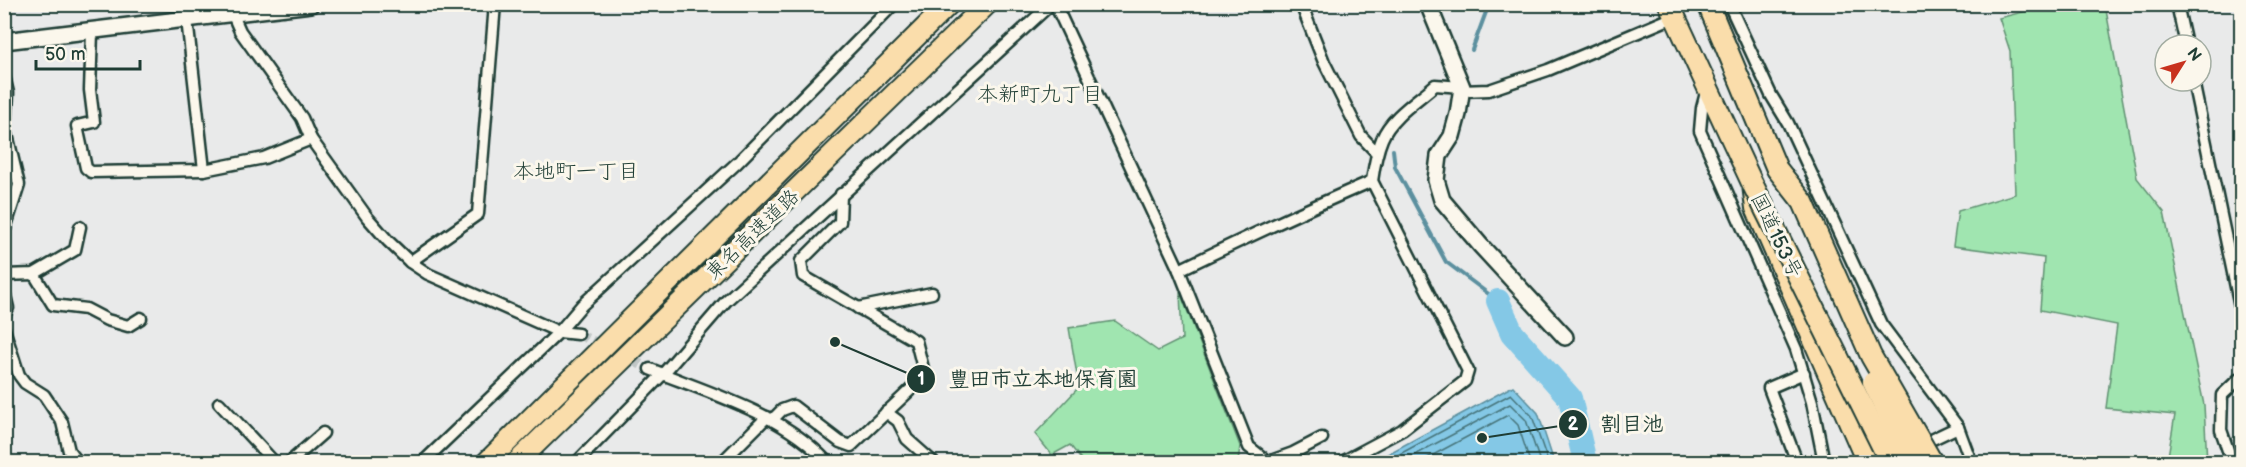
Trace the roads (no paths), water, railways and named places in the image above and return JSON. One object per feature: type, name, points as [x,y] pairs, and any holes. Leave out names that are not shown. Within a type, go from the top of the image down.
[{"type":"highway","name":"東名高速道路","points":[[487,462],[948,4]]},
{"type":"highway","name":"東名高速道路","points":[[517,462],[987,4]]},
{"type":"highway","name":"国道153号","points":[[1708,4],[1777,169],[1910,462]]},
{"type":"highway","name":"国道153号","points":[[1671,11],[1752,185],[1890,462]]},
{"type":"highway","points":[[1777,169],[1803,202],[1871,356],[1932,462]]},
{"type":"highway","points":[[1752,185],[1756,208],[1867,462]]},
{"type":"highway","points":[[534,462],[711,274]]},
{"type":"street","points":[[4,41],[233,15],[263,7],[310,4]]},
{"type":"street","points":[[410,262],[478,214],[495,4]]},
{"type":"street","points":[[423,462],[559,332],[582,305],[737,164],[894,4]]},
{"type":"street","points":[[577,462],[663,374],[726,301],[841,194],[1053,4],[1179,270],[1249,447],[1268,462],[1293,453],[1322,438]]},
{"type":"street","points":[[1301,4],[1324,62],[1361,136],[1377,153]]},
{"type":"street","points":[[1428,4],[1462,89],[1452,136],[1439,156],[1436,180],[1442,200],[1565,338]]},
{"type":"street","points":[[1729,4],[1771,95],[1788,123],[1881,324],[1958,427],[1971,462]]},
{"type":"street","points":[[2177,4],[2183,33]]},
{"type":"street","points":[[1342,462],[1402,430],[1465,381],[1468,371],[1372,181],[1377,153],[1383,137],[1396,119],[1435,85],[1489,90],[1548,70],[1671,11]]},
{"type":"street","points":[[233,15],[246,40],[302,118],[311,139],[367,217],[410,262],[438,279],[559,332],[578,334]]},
{"type":"street","points":[[187,19],[204,170]]},
{"type":"street","points":[[92,32],[90,90],[94,122],[77,126],[86,168],[91,172],[204,170],[264,158],[311,139]]},
{"type":"street","points":[[4,76],[8,93],[5,130],[19,185],[4,232]]},
{"type":"street","points":[[1707,89],[1702,108],[1700,131],[1783,318],[1804,373],[1824,462]]},
{"type":"street","points":[[2195,93],[2241,316]]},
{"type":"street","points":[[1179,270],[1372,181]]},
{"type":"street","points":[[722,462],[769,418],[793,406],[840,442],[851,446],[925,375],[916,341],[803,276],[801,261],[840,222],[841,194]]},
{"type":"street","points":[[4,275],[34,274],[75,250],[80,227]]},
{"type":"street","points":[[34,274],[52,305],[86,309],[107,320],[128,326],[141,318]]},
{"type":"street","points":[[4,291],[8,308],[4,316]]},
{"type":"street","points":[[858,308],[932,293]]},
{"type":"street","points":[[4,328],[19,375],[44,395],[62,423],[69,451],[78,462]]},
{"type":"street","points":[[650,369],[769,418],[794,432],[827,462]]},
{"type":"street","points":[[1797,462],[1768,388],[1804,373]]},
{"type":"street","points":[[2232,462],[2221,430],[2222,395],[2241,376]]},
{"type":"street","points":[[219,403],[274,462]]},
{"type":"street","points":[[886,412],[898,421],[907,439],[933,462]]},
{"type":"street","points":[[1882,462],[1958,427]]},
{"type":"street","points":[[290,462],[322,434]]},
{"type":"water","points":[[1513,386],[1538,413],[1554,462],[1373,462]]},
{"type":"waterway","points":[[1472,50],[1489,4]]},
{"type":"waterway","points":[[1393,150],[1395,167],[1446,262],[1498,301]]},
{"type":"waterway","points":[[1498,301],[1512,333],[1570,398],[1585,462]]},
{"type":"tunnel","points":[[578,334],[650,369]]},
{"type":"place","name":"豊田市立本地保育園","points":[[835,342]]},
{"type":"place","name":"割目池","points":[[1482,438]]},
{"type":"district","name":"本新町九丁目","points":[[1040,94]]},
{"type":"district","name":"本地町一丁目","points":[[576,171]]}]
